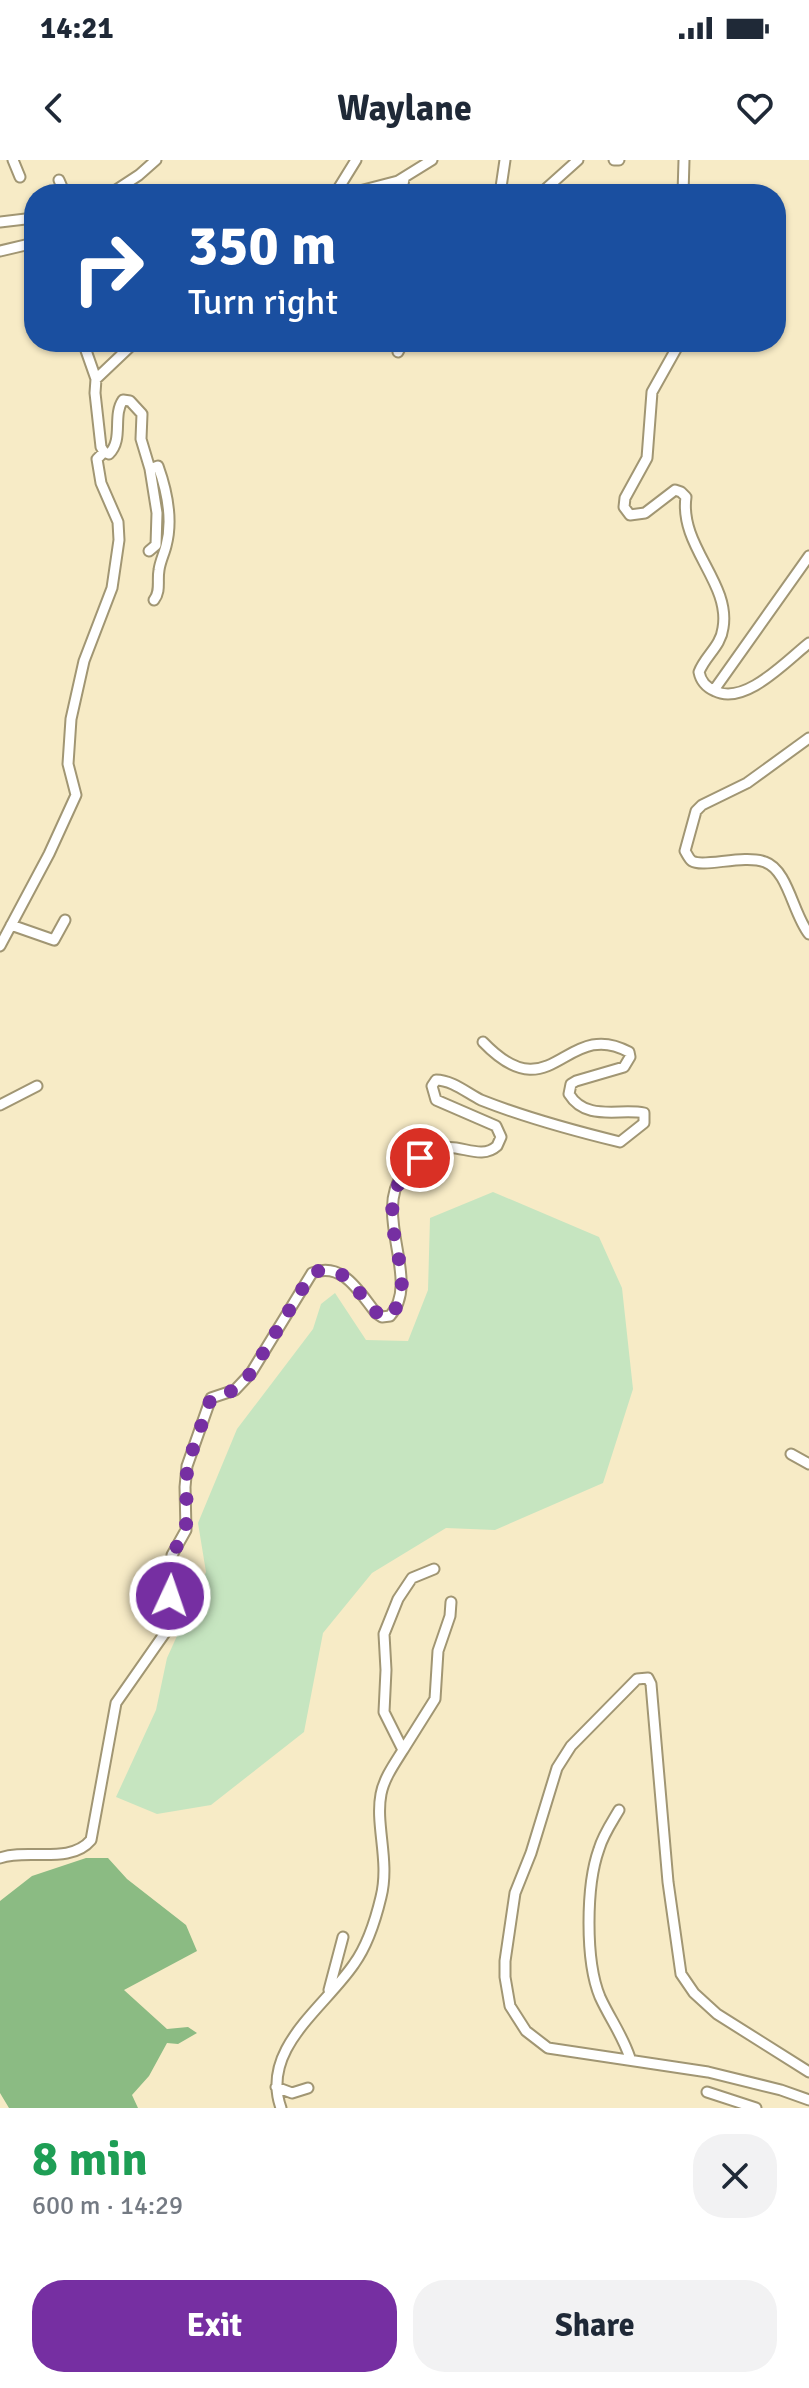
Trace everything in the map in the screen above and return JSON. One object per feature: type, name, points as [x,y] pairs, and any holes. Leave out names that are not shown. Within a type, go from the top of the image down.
[{"type":"street","points":[[13,160],[20,177]]},
{"type":"street","points":[[125,184],[156,160]]},
{"type":"street","points":[[341,184],[356,160]]},
{"type":"street","points":[[385,184],[404,179],[432,160]]},
{"type":"street","points":[[501,184],[505,160]]},
{"type":"street","points":[[551,184],[578,160]]},
{"type":"street","points":[[683,184],[684,160]]},
{"type":"street","points":[[403,184],[404,179]]},
{"type":"street","points":[[59,180],[61,184]]},
{"type":"street","points":[[0,222],[24,219]]},
{"type":"street","points":[[0,251],[24,245]]},
{"type":"street","points":[[87,352],[96,379],[96,412],[104,452],[113,452],[118,440],[119,404],[123,400],[130,401],[142,414],[141,439],[150,469],[157,513],[156,545],[149,551]]},
{"type":"street","points":[[96,379],[124,352]]},
{"type":"street","points":[[674,352],[652,392],[647,458],[625,498],[624,507],[630,515],[641,515],[675,490],[686,497],[684,510],[688,532],[719,597],[723,616],[721,638],[699,672],[704,684],[727,695],[746,692],[809,643]]},
{"type":"street","points":[[0,946],[49,854],[76,795],[68,764],[71,719],[84,661],[112,588],[119,540],[118,522],[101,483],[97,459],[104,452]]},
{"type":"street","points":[[150,469],[158,466],[169,514],[158,574],[159,591],[154,600]]},
{"type":"street","points":[[714,690],[809,556]]},
{"type":"street","points":[[809,738],[747,783],[702,805],[696,811],[685,851],[693,862],[701,864],[739,858],[772,864],[782,877],[797,917],[809,934]]},
{"type":"street","points":[[11,925],[54,940],[65,920]]},
{"type":"street","points":[[0,1858],[70,1852],[82,1848],[91,1840],[116,1703],[167,1630],[172,1555],[186,1530],[187,1466],[211,1398],[235,1390],[251,1373],[312,1273],[327,1269],[337,1271],[347,1278],[376,1313],[382,1317],[390,1316],[397,1309],[400,1291],[392,1202],[403,1174],[420,1158],[445,1148],[485,1153],[497,1146],[501,1137],[496,1126],[436,1100],[432,1086],[436,1080],[444,1080],[493,1104],[620,1142],[644,1123],[644,1113],[640,1111],[630,1114],[602,1113],[576,1104],[569,1094],[571,1084],[576,1081],[624,1067],[630,1057],[624,1049],[605,1043],[589,1045],[545,1068],[526,1071],[496,1056],[483,1042]]},
{"type":"street","points":[[0,1105],[37,1086]]},
{"type":"street","points":[[791,1454],[809,1464]]},
{"type":"street","points":[[403,1750],[384,1712],[384,1634],[398,1599],[412,1578],[434,1569]]},
{"type":"street","points":[[281,2108],[276,2087],[281,2058],[356,1961],[380,1900],[385,1860],[381,1794],[403,1750],[435,1699],[438,1651],[450,1616],[451,1602]]},
{"type":"street","points":[[806,2108],[809,2100],[708,2072],[630,2058],[557,2050],[541,2044],[521,2025],[510,2006],[505,1961],[515,1893],[531,1853],[559,1762],[633,1681],[644,1677],[651,1684],[668,1882],[681,1974],[694,1993],[717,2014],[809,2072]]},
{"type":"street","points":[[619,1810],[599,1847],[592,1877],[591,1950],[600,1997],[615,2021],[630,2058]]},
{"type":"street","points":[[328,1994],[343,1937]]},
{"type":"street","points":[[276,2087],[292,2093],[308,2088]]},
{"type":"street","points":[[707,2092],[756,2108]]},
{"type":"green space","points":[[493,1192],[599,1237],[622,1288],[633,1389],[603,1483],[495,1530],[446,1528],[372,1573],[323,1633],[304,1732],[211,1805],[157,1814],[116,1797],[156,1710],[167,1658],[206,1572],[198,1523],[237,1429],[313,1329],[321,1304],[335,1293],[366,1340],[408,1341],[428,1290],[430,1218]]},
{"type":"green space","points":[[86,1858],[108,1858],[127,1879],[186,1925],[197,1951],[124,1990],[167,2029],[188,2027],[197,2033],[178,2044],[167,2043],[149,2076],[132,2095],[138,2108],[9,2108],[0,2093],[0,1901],[32,1876]]},
{"type":"route","points":[[170,1596],[172,1555],[186,1530],[187,1466],[211,1398],[235,1390],[251,1373],[312,1273],[327,1269],[337,1271],[382,1317],[390,1316],[397,1309],[399,1263],[392,1202],[403,1174],[420,1158]]}]
